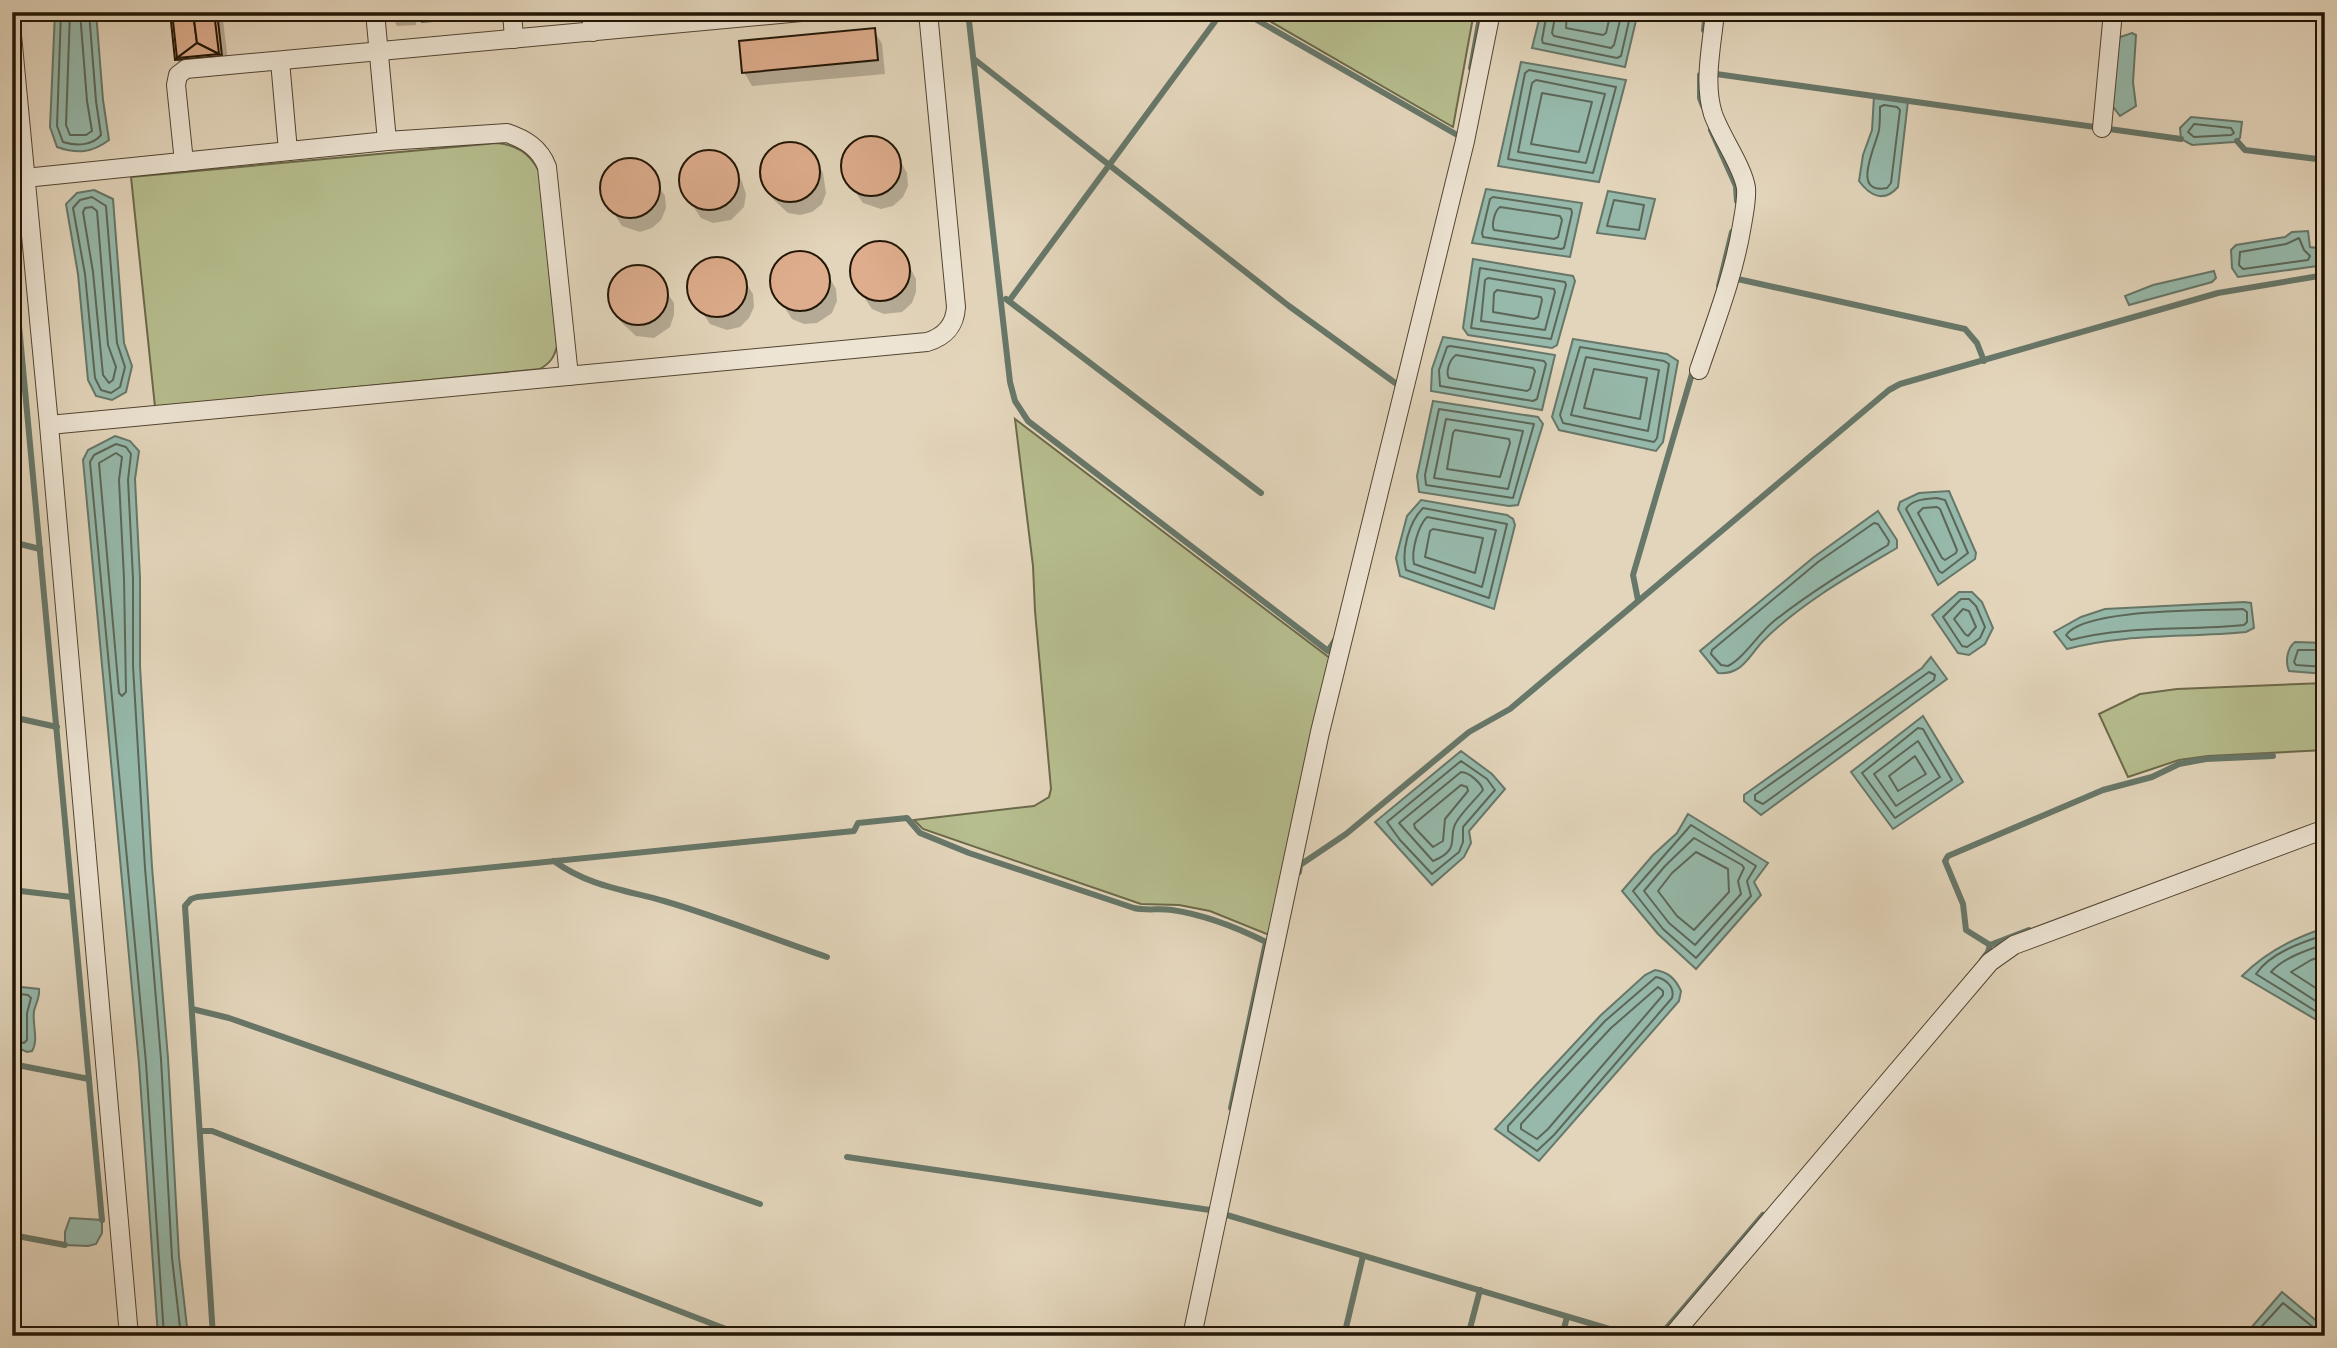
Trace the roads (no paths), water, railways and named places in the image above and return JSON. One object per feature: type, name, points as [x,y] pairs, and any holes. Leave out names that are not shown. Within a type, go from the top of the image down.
[{"type":"street","points":[[375,12],[387,141]]},
{"type":"street","points":[[512,12],[514,39]]},
{"type":"street","points":[[591,12],[593,32]]},
{"type":"street","points":[[184,162],[176,85],[178,75],[186,69],[801,12]]},
{"type":"street","points":[[49,425],[937,339],[946,332],[955,316],[956,307],[928,12]]},
{"type":"street","points":[[1192,1336],[1320,732],[1465,141],[1491,12]]},
{"type":"street","points":[[1699,370],[1730,276],[1746,199],[1742,176],[1710,101],[1715,12]]},
{"type":"street","points":[[2102,128],[2113,12]]},
{"type":"street","points":[[12,35],[129,1336]]},
{"type":"street","points":[[280,61],[288,151]]},
{"type":"street","points":[[26,178],[387,141],[507,133],[525,141],[540,153],[547,167],[569,376]]},
{"type":"street","points":[[1672,1336],[2001,952],[2325,829]]},
{"type":"water","points":[[55,12],[96,12],[109,140],[90,150],[71,151],[57,147],[50,127]]},
{"type":"water","points":[[421,12],[504,12],[504,15],[422,22]]},
{"type":"water","points":[[1541,12],[1638,12],[1625,67],[1532,48]]},
{"type":"water","points":[[2132,33],[2136,35],[2133,82],[2136,106],[2120,116],[2111,104],[2117,46],[2120,37]]},
{"type":"water","points":[[1521,62],[1626,80],[1599,182],[1498,166]]},
{"type":"water","points":[[1874,96],[1908,101],[1898,187],[1882,196],[1872,194],[1859,181],[1863,155],[1872,130]]},
{"type":"water","points":[[2191,117],[2242,122],[2240,138],[2234,142],[2192,145],[2181,139],[2180,128]]},
{"type":"water","points":[[1486,189],[1582,203],[1570,257],[1472,243]]},
{"type":"water","points":[[94,190],[113,199],[124,343],[132,366],[126,392],[112,400],[96,396],[88,380],[78,274],[66,204],[77,193]]},
{"type":"water","points":[[1608,191],[1655,199],[1645,239],[1597,233]]},
{"type":"water","points":[[2308,231],[2310,247],[2325,249],[2325,265],[2238,277],[2232,268],[2231,250],[2236,245]]},
{"type":"water","points":[[1473,259],[1573,276],[1575,281],[1557,345],[1552,348],[1468,335],[1463,328]]},
{"type":"water","points":[[2214,271],[2216,278],[2212,282],[2129,305],[2125,296],[2153,285]]},
{"type":"water","points":[[1443,337],[1555,355],[1542,410],[1431,391],[1432,369]]},
{"type":"water","points":[[1573,339],[1667,354],[1678,361],[1663,442],[1656,451],[1559,430],[1552,417]]},
{"type":"water","points":[[1433,401],[1538,417],[1543,424],[1518,505],[1509,506],[1419,492],[1417,476]]},
{"type":"water","points":[[115,436],[130,441],[139,451],[135,479],[140,578],[140,666],[152,867],[168,1058],[179,1257],[188,1336],[158,1336],[139,1064],[83,460],[88,450]]},
{"type":"water","points":[[1949,491],[1976,553],[1975,559],[1938,585],[1898,509],[1900,502],[1919,493]]},
{"type":"water","points":[[1421,500],[1507,515],[1513,519],[1515,525],[1494,609],[1400,576],[1396,558],[1407,516]]},
{"type":"water","points":[[1878,511],[1897,540],[1897,548],[1793,614],[1763,641],[1739,668],[1718,673],[1700,651],[1814,557]]},
{"type":"water","points":[[1959,592],[1972,592],[1982,602],[1993,628],[1985,644],[1969,655],[1958,653],[1932,615]]},
{"type":"water","points":[[2251,603],[2254,628],[2246,632],[2111,640],[2067,649],[2054,632],[2081,617],[2105,609]]},
{"type":"water","points":[[2295,642],[2325,643],[2325,674],[2289,671],[2288,655]]},
{"type":"water","points":[[1931,657],[1947,679],[1761,815],[1744,801],[1744,795],[1922,668]]},
{"type":"water","points":[[1923,716],[1963,782],[1893,829],[1851,772]]},
{"type":"water","points":[[1461,751],[1492,774],[1505,789],[1469,831],[1471,843],[1464,857],[1432,885],[1375,822]]},
{"type":"water","points":[[1688,814],[1768,863],[1754,882],[1761,895],[1696,969],[1658,934],[1622,891],[1653,855],[1677,833]]},
{"type":"water","points":[[2325,928],[2325,1025],[2242,976],[2280,947]]},
{"type":"water","points":[[1655,970],[1671,976],[1681,991],[1679,1001],[1539,1161],[1495,1129],[1600,1016],[1645,975]]},
{"type":"water","points":[[12,986],[39,989],[34,1011],[35,1042],[32,1051],[27,1052],[12,1045]]},
{"type":"water","points":[[70,1218],[102,1220],[102,1233],[96,1244],[65,1245],[65,1232]]},
{"type":"water","points":[[2282,1292],[2325,1328],[2325,1336],[2244,1336]]},
{"type":"waterway","points":[[968,12],[1010,382],[1015,401],[1028,421],[1328,651],[1335,640]]},
{"type":"waterway","points":[[1009,301],[1222,12]]},
{"type":"waterway","points":[[1243,12],[1459,136]]},
{"type":"waterway","points":[[1471,68],[1481,12]]},
{"type":"waterway","points":[[1704,30],[1706,12]]},
{"type":"waterway","points":[[974,59],[1289,306],[1398,385]]},
{"type":"waterway","points":[[1709,73],[2181,139]]},
{"type":"waterway","points":[[1700,75],[1700,98],[1703,106]]},
{"type":"waterway","points":[[1711,130],[1736,186],[1737,201]]},
{"type":"waterway","points":[[2237,141],[2245,150],[2325,160]]},
{"type":"waterway","points":[[1719,286],[1732,232]]},
{"type":"waterway","points":[[12,250],[102,1220]]},
{"type":"waterway","points":[[1299,872],[1300,865],[1346,834],[1469,732],[1510,709],[1889,390],[1900,384],[2218,293],[2325,275]]},
{"type":"waterway","points":[[1733,278],[1965,329],[1977,343],[1984,361]]},
{"type":"waterway","points":[[1006,299],[1261,493]]},
{"type":"waterway","points":[[12,366],[23,369]]},
{"type":"waterway","points":[[1638,600],[1633,575],[1694,367]]},
{"type":"waterway","points":[[12,542],[40,549]]},
{"type":"waterway","points":[[12,717],[57,727]]},
{"type":"waterway","points":[[1990,945],[1966,930],[1963,904],[1945,861],[1948,856],[2103,790],[2152,777],[2179,764],[2206,759],[2273,756]]},
{"type":"waterway","points":[[213,1336],[185,906],[197,897],[854,831],[858,823],[907,818],[920,833],[969,853],[1134,908],[1172,910],[1209,918],[1266,942],[1231,1108]]},
{"type":"waterway","points":[[554,861],[593,882],[685,907],[827,957]]},
{"type":"waterway","points":[[12,890],[72,897]]},
{"type":"waterway","points":[[1982,960],[1990,945],[2029,930]]},
{"type":"waterway","points":[[192,1009],[229,1018],[760,1204]]},
{"type":"waterway","points":[[12,1064],[89,1079]]},
{"type":"waterway","points":[[200,1131],[212,1131],[744,1336]]},
{"type":"waterway","points":[[847,1157],[1210,1210],[1633,1336]]},
{"type":"waterway","points":[[1660,1336],[1763,1215]]},
{"type":"waterway","points":[[12,1235],[65,1245]]},
{"type":"waterway","points":[[1344,1336],[1363,1256]]},
{"type":"waterway","points":[[1468,1336],[1480,1290]]},
{"type":"waterway","points":[[1562,1336],[1567,1317]]}]
